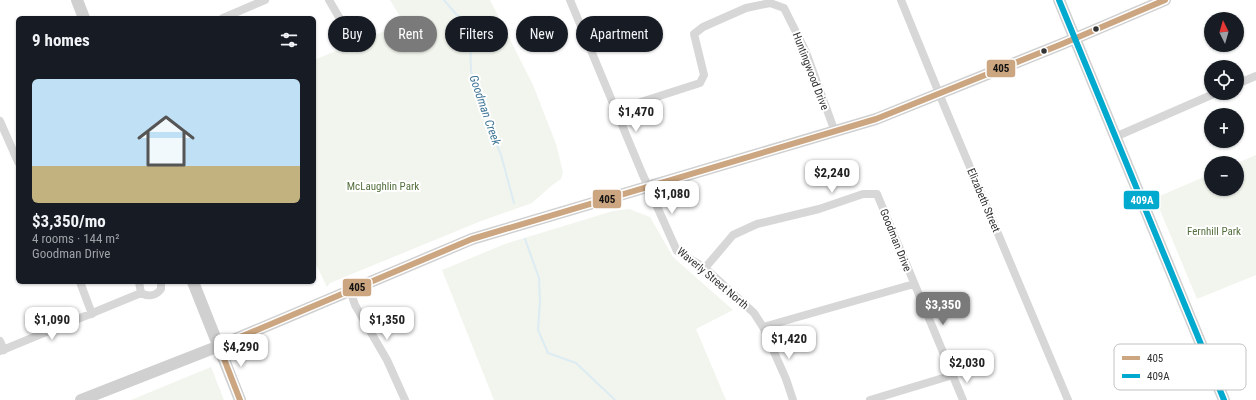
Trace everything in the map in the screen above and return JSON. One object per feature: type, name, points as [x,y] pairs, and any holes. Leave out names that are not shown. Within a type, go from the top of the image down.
[{"type":"main road","points":[[77,0],[83,16]]},
{"type":"main road","points":[[1059,0],[1201,344]]},
{"type":"main road","points":[[80,400],[219,346],[472,239],[835,132],[890,114],[1165,0]]},
{"type":"main road","points":[[193,284],[240,400]]},
{"type":"main road","points":[[1220,390],[1224,400]]},
{"type":"street","points":[[228,16],[265,0]]},
{"type":"street","points":[[329,0],[338,16]]},
{"type":"street","name":"Waverly Street North","points":[[570,0],[648,187],[677,250],[705,268],[754,313],[763,328],[786,379],[793,400]]},
{"type":"street","name":"Elizabeth Street","points":[[901,0],[1068,400]]},
{"type":"street","name":"Huntingwood Drive","points":[[616,110],[700,83],[704,75],[694,34],[703,26],[746,8],[770,3],[784,8],[806,52],[835,132]]},
{"type":"street","points":[[1244,81],[1256,76]]},
{"type":"street","points":[[1115,137],[1204,98]]},
{"type":"street","points":[[0,121],[16,157]]},
{"type":"street","name":"Goodman Drive","points":[[705,268],[733,235],[751,227],[863,194],[877,194],[963,400]]},
{"type":"street","points":[[81,284],[92,314]]},
{"type":"street","points":[[139,284],[141,293],[145,296],[154,295],[161,290],[161,284]]},
{"type":"street","points":[[763,328],[914,284]]},
{"type":"street","points":[[350,290],[355,305],[387,360],[405,400]]},
{"type":"street","points":[[0,341],[2,351],[141,293]]},
{"type":"street","points":[[870,400],[953,375]]},
{"type":"green space","name":"McLaughlin Park","points":[[390,0],[490,0],[498,16],[445,16],[445,52],[508,52],[508,36],[533,85],[556,144],[563,172],[561,179],[532,203],[481,221],[330,283],[327,287],[316,264],[316,59],[333,52],[376,52],[376,35],[384,31],[384,52],[437,52],[437,16],[400,16]]},
{"type":"green space","name":"Fernhill Park","points":[[1256,155],[1256,275],[1197,299],[1155,198],[1204,177],[1204,196],[1244,196],[1244,160]]},
{"type":"green space","points":[[629,209],[650,217],[673,257],[733,310],[696,329],[726,400],[494,400],[442,270],[505,244],[613,211]]},
{"type":"green space","points":[[211,367],[224,400],[131,400]]},
{"type":"waterway","name":"Goodman Creek","points":[[444,0],[456,14],[465,21],[470,34],[471,71],[479,98],[501,155],[514,203]]},
{"type":"waterway","name":"Goodman Creek","points":[[525,239],[539,278],[540,302],[538,330],[548,353],[576,363],[615,400]]},
{"type":"transit line","name":"409A","points":[[1059,0],[1201,344]]},
{"type":"transit line","name":"405","points":[[240,400],[219,346],[472,239],[876,119],[1062,44],[1165,0]]},
{"type":"transit line","name":"409A","points":[[1220,390],[1224,400]]}]
